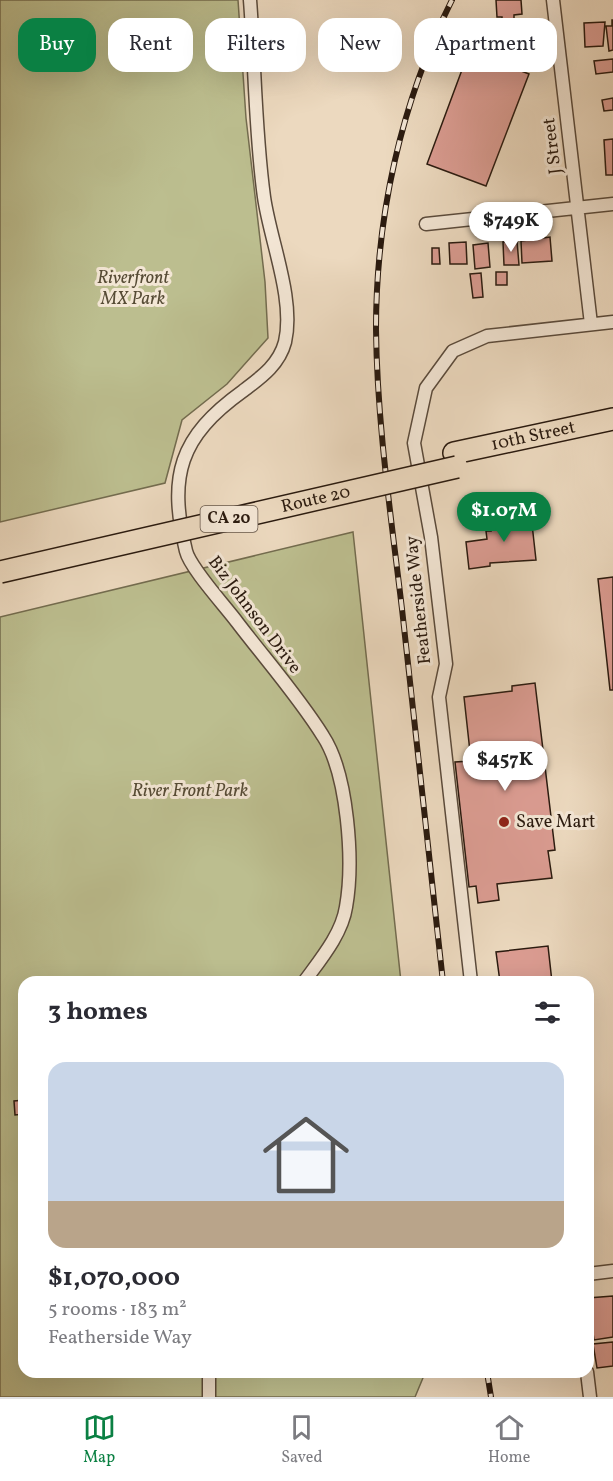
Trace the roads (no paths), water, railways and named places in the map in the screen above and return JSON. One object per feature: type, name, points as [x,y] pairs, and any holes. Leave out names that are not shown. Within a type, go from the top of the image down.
[{"type":"highway","name":"10th Street","points":[[456,460],[613,418]]},
{"type":"highway","name":"10th Street","points":[[456,460],[613,433]]},
{"type":"highway","name":"Route 20","points":[[0,557],[456,460]]},
{"type":"highway","name":"Route 20","points":[[0,572],[456,460]]},
{"type":"street","name":"Biz Johnson Drive","points":[[250,0],[262,181],[282,283],[286,316],[285,342],[281,353],[268,371],[210,417],[191,441],[183,457],[177,509],[187,556],[325,737],[340,773],[349,837],[346,908],[330,945],[308,976]]},
{"type":"street","name":"J Street","points":[[553,0],[591,324]]},
{"type":"street","points":[[426,224],[613,204]]},
{"type":"street","name":"Featherside Way","points":[[470,976],[439,697],[446,664],[431,537],[414,443],[418,414],[426,388],[453,351],[487,336],[613,322]]},
{"type":"street","points":[[594,1273],[613,1271]]},
{"type":"street","points":[[209,1378],[209,1397]]},
{"type":"street","points":[[588,1378],[590,1397]]},
{"type":"railway","points":[[442,976],[385,469],[376,329],[381,244],[395,160],[419,79],[452,0]]},
{"type":"railway","points":[[488,1378],[491,1397]]},
{"type":"place","name":"Save Mart","points":[[504,822]]},
{"type":"park label","name":"Riverfront MX Park","points":[[133,288]]},
{"type":"park label","name":"River Front Park","points":[[190,791]]}]
